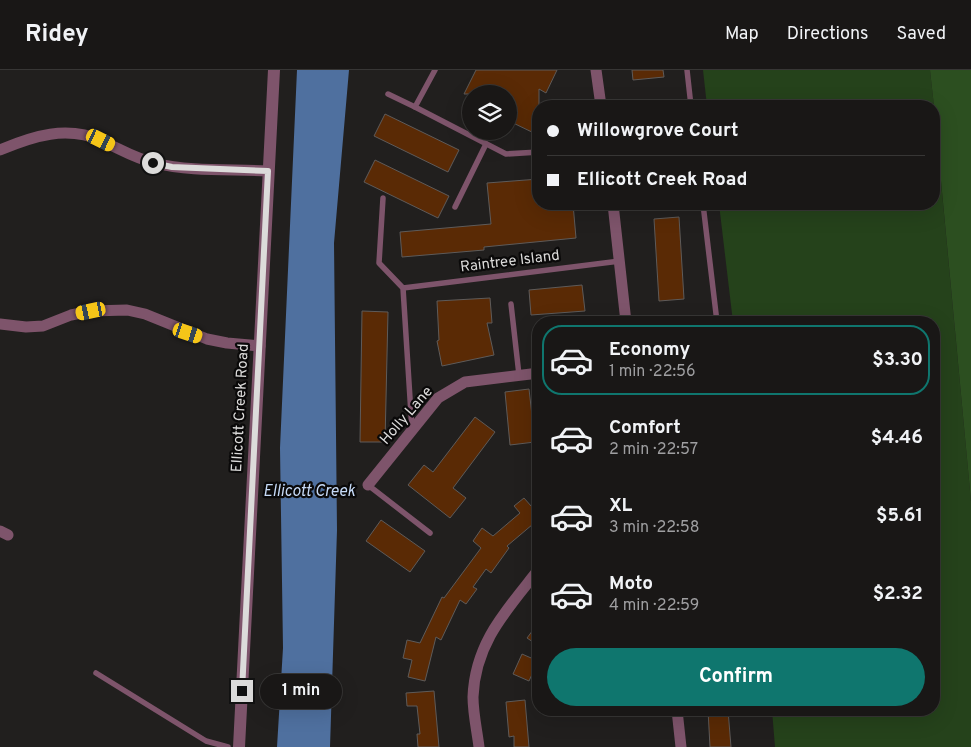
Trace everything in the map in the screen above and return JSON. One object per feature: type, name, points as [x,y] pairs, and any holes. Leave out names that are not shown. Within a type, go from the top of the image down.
[{"type":"street","name":"Ellicott Creek Road","points":[[239,747],[274,70]]},
{"type":"street","points":[[596,70],[600,100]]},
{"type":"street","points":[[0,150],[30,138],[64,133],[101,140],[135,157],[172,167],[268,171]]},
{"type":"street","points":[[614,210],[625,316]]},
{"type":"street","points":[[0,324],[26,327],[43,326],[71,315],[91,311],[127,310],[146,314],[207,339],[260,346]]},
{"type":"street","name":"Holly Lane","points":[[368,485],[438,398],[465,382],[532,374]]},
{"type":"street","points":[[478,747],[473,699],[478,661],[494,626],[532,578]]},
{"type":"street","points":[[678,716],[682,747]]},
{"type":"lane","points":[[415,107],[435,70]]},
{"type":"lane","points":[[687,70],[690,100]]},
{"type":"lane","points":[[388,94],[506,154],[532,152]]},
{"type":"lane","points":[[455,208],[486,144]]},
{"type":"lane","points":[[383,198],[379,263],[403,288],[412,432]]},
{"type":"lane","points":[[704,210],[716,316]]},
{"type":"lane","name":"Raintree Island","points":[[403,288],[620,261]]},
{"type":"lane","points":[[511,304],[519,375]]},
{"type":"lane","points":[[368,485],[430,533]]},
{"type":"lane","points":[[96,673],[206,741],[228,747]]},
{"type":"green space","points":[[703,70],[930,70],[933,100],[706,100]]},
{"type":"green space","points":[[930,70],[971,70],[971,501],[940,170],[940,100],[933,100]]},
{"type":"green space","points":[[940,171],[971,501],[971,747],[775,747],[772,716],[940,716],[940,316],[732,316],[720,210],[940,210]]},
{"type":"water","name":"Ellicott Creek","points":[[297,70],[349,70],[334,243],[337,530],[330,747],[277,747],[283,648],[280,448]]},
{"type":"building","points":[[476,70],[557,70],[546,93],[539,89],[539,100],[532,100],[532,132],[517,125],[517,85],[468,85]]},
{"type":"building","points":[[632,70],[663,70],[664,77],[633,80]]},
{"type":"building","points":[[385,114],[459,150],[448,172],[374,136]]},
{"type":"building","points":[[375,160],[449,196],[438,218],[364,182]]},
{"type":"building","points":[[532,180],[532,210],[574,210],[576,238],[484,247],[484,250],[402,257],[400,232],[491,224],[487,183]]},
{"type":"building","points":[[679,217],[684,299],[659,301],[654,219]]},
{"type":"building","points":[[582,285],[585,311],[531,315],[529,290]]},
{"type":"building","points":[[490,298],[492,323],[487,323],[494,355],[442,366],[437,341],[439,340],[437,301]]},
{"type":"building","points":[[362,311],[388,312],[385,442],[360,442]]},
{"type":"building","points":[[529,389],[532,416],[532,442],[510,445],[505,392]]},
{"type":"building","points":[[475,417],[495,432],[453,488],[466,498],[450,518],[408,485],[424,465],[433,472]]},
{"type":"building","points":[[524,498],[532,507],[532,525],[507,546],[509,548],[491,573],[486,569],[473,587],[477,589],[466,604],[460,600],[441,640],[436,637],[425,681],[408,677],[412,660],[403,658],[407,640],[420,643],[442,597],[444,598],[481,548],[473,541],[482,528],[493,536],[520,513],[514,506]]},
{"type":"building","points":[[381,520],[425,551],[410,572],[366,541]]},
{"type":"building","points":[[532,631],[532,641],[527,638]]},
{"type":"building","points":[[522,654],[532,658],[532,674],[529,681],[513,674]]},
{"type":"building","points":[[434,691],[439,747],[418,747],[417,734],[420,734],[417,706],[407,706],[406,693]]},
{"type":"building","points":[[525,700],[529,747],[514,747],[514,736],[509,737],[506,702]]},
{"type":"building","points":[[708,716],[728,716],[731,747],[710,747]]},
{"type":"route","points":[[153,163],[172,167],[268,171],[252,522],[242,691]]}]
